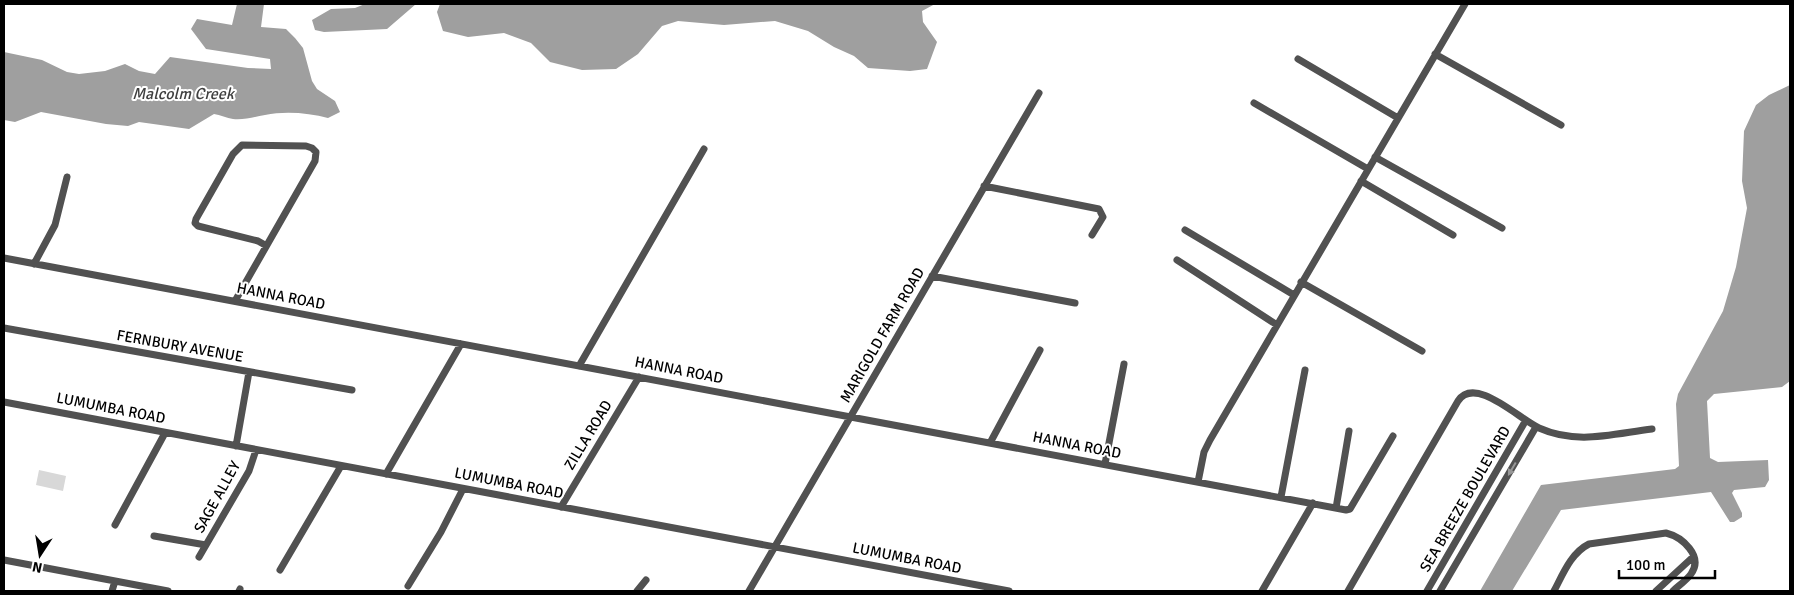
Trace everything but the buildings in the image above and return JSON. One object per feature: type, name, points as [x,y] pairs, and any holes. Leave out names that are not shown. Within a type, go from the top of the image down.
[{"type":"street","points":[[1198,482],[1207,446],[1276,324],[1465,4]]},
{"type":"street","points":[[1435,54],[1560,125]]},
{"type":"street","points":[[1298,59],[1398,118]]},
{"type":"street","name":"MARIGOLD FARM ROAD","points":[[749,591],[1039,93]]},
{"type":"street","points":[[1254,103],[1368,169]]},
{"type":"street","points":[[235,301],[314,161],[316,152],[312,148],[306,146],[242,145],[233,154],[196,218],[195,223],[198,226],[258,241],[265,245]]},
{"type":"street","points":[[579,366],[704,148]]},
{"type":"street","points":[[1375,157],[1502,228]]},
{"type":"street","points":[[34,264],[55,225],[67,178]]},
{"type":"street","points":[[1361,180],[1453,235]]},
{"type":"street","points":[[984,186],[1099,209],[1104,217],[1092,234]]},
{"type":"street","points":[[1184,230],[1294,295]]},
{"type":"street","name":"HANNA ROAD","points":[[4,258],[1349,510],[1393,436]]},
{"type":"street","points":[[1178,260],[1276,324]]},
{"type":"street","points":[[932,276],[1075,303]]},
{"type":"street","points":[[1301,282],[1422,351]]},
{"type":"street","name":"FERNBURY AVENUE","points":[[4,328],[352,390]]},
{"type":"street","points":[[386,474],[461,344]]},
{"type":"street","points":[[990,443],[1040,350]]},
{"type":"street","points":[[1105,464],[1124,364]]},
{"type":"street","points":[[1281,497],[1305,370]]},
{"type":"street","points":[[236,446],[249,372]]},
{"type":"street","name":"ZILLA ROAD","points":[[561,507],[639,377]]},
{"type":"street","points":[[1348,591],[1461,397],[1475,392],[1536,427],[1559,436],[1575,439],[1652,430]]},
{"type":"street","name":"LUMUMBA ROAD","points":[[4,402],[1008,591]]},
{"type":"street","name":"SEA BREEZE BOULEVARD","points":[[1428,591],[1526,420]]},
{"type":"street","name":"SEA BREEZE BOULEVARD","points":[[1440,591],[1536,427]]},
{"type":"street","points":[[1336,508],[1349,431]]},
{"type":"street","points":[[115,525],[164,433]]},
{"type":"street","name":"SAGE ALLEY","points":[[199,557],[249,471],[256,450]]},
{"type":"street","points":[[280,570],[341,466]]},
{"type":"street","points":[[408,586],[441,532],[463,489]]},
{"type":"street","points":[[1262,591],[1313,503]]},
{"type":"street","points":[[1554,591],[1579,549],[1589,544],[1666,533],[1677,536],[1688,544],[1693,557],[1694,568],[1691,574],[1673,591]]},
{"type":"street","points":[[154,536],[206,545]]},
{"type":"street","points":[[1656,591],[1693,557]]},
{"type":"street","points":[[4,560],[168,591]]},
{"type":"street","points":[[637,591],[646,580]]},
{"type":"street","points":[[112,591],[115,581]]},
{"type":"shaded area","points":[[39,470],[66,476],[63,491],[36,485]]},
{"type":"water","name":"Malcolm Creek","points":[[237,4],[264,4],[261,27],[286,29],[295,38],[303,48],[312,81],[317,89],[335,101],[340,112],[328,118],[289,113],[231,119],[214,114],[189,129],[139,122],[128,126],[106,124],[41,112],[15,122],[4,120],[4,52],[42,60],[67,72],[79,74],[105,71],[125,64],[139,71],[155,74],[170,57],[248,68],[271,69],[270,59],[206,49],[191,29],[197,19],[232,25]]},
{"type":"water","points":[[365,4],[416,4],[387,29],[324,32],[315,30],[312,20],[331,9],[355,8]]},
{"type":"water","points":[[440,4],[935,4],[922,11],[923,22],[937,42],[927,69],[910,71],[868,68],[854,56],[834,47],[808,31],[775,21],[724,25],[678,21],[662,26],[638,54],[616,69],[582,70],[550,62],[531,43],[504,33],[468,37],[443,31],[437,12]]},
{"type":"water","points":[[1790,85],[1790,381],[1782,387],[1714,394],[1707,401],[1710,458],[1718,462],[1768,460],[1769,480],[1765,487],[1734,490],[1732,493],[1742,513],[1742,517],[1734,522],[1730,522],[1711,492],[1561,510],[1512,591],[1480,591],[1541,485],[1675,469],[1679,466],[1676,404],[1678,394],[1723,311],[1736,267],[1747,208],[1742,181],[1744,131],[1756,105],[1769,95]]}]
